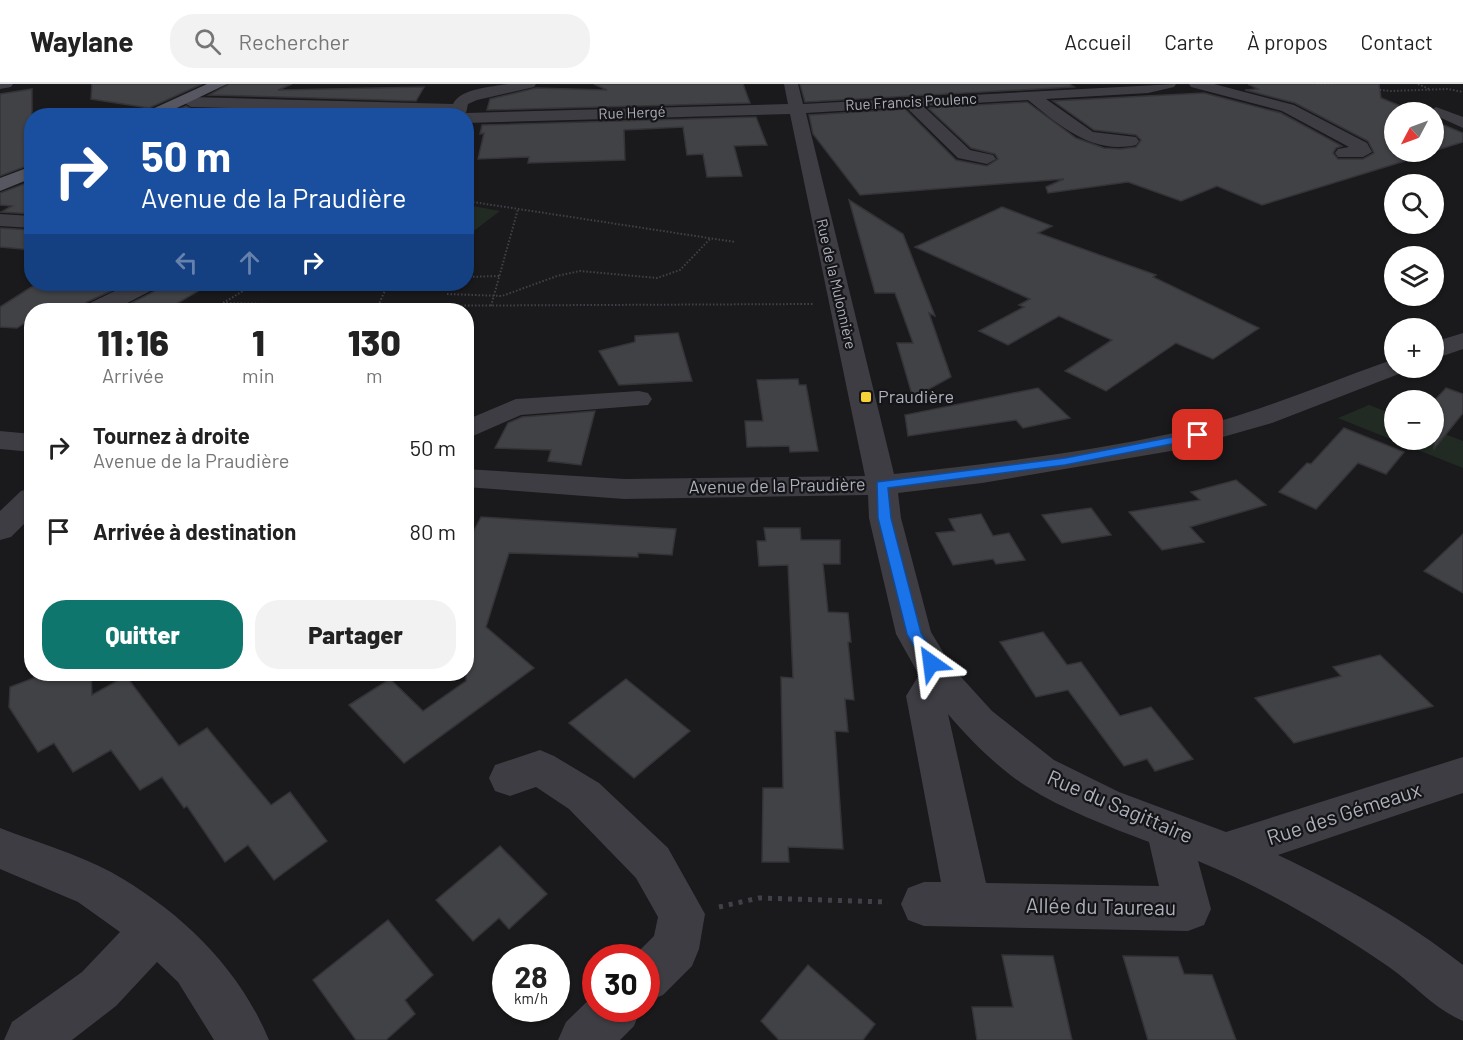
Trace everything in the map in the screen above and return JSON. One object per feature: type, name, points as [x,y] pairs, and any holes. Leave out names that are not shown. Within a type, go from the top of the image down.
[{"type":"main road","points":[[164,108],[220,84]]},
{"type":"main road","points":[[178,108],[234,84]]},
{"type":"main road","points":[[0,176],[24,166]]},
{"type":"main road","points":[[0,184],[24,174]]},
{"type":"street","points":[[0,85],[6,84]]},
{"type":"street","points":[[460,108],[461,102],[493,87],[529,84]]},
{"type":"street","name":"Rue de la Mulonnière","points":[[791,84],[882,485]]},
{"type":"street","name":"Rue Francis Poulenc","points":[[797,109],[1031,95],[1094,87],[1169,84]]},
{"type":"street","points":[[1196,84],[1288,108],[1361,147],[1363,152],[1344,153]]},
{"type":"street","points":[[1031,95],[1087,137],[1108,143],[1130,141]]},
{"type":"street","name":"Rue Hergé","points":[[191,102],[343,108]]},
{"type":"street","points":[[911,103],[964,154],[987,159]]},
{"type":"street","name":"Rue Hergé","points":[[474,114],[797,109]]},
{"type":"street","points":[[1444,115],[1463,123]]},
{"type":"street","points":[[0,220],[24,222]]},
{"type":"street","points":[[112,303],[133,291]]},
{"type":"street","points":[[1444,347],[1463,340]]},
{"type":"street","name":"Avenue de la Praudière","points":[[474,479],[624,489],[882,485],[1003,471],[1177,441],[1262,417],[1384,371]]},
{"type":"street","points":[[474,427],[516,407],[639,399]]},
{"type":"street","points":[[0,440],[24,442]]},
{"type":"street","name":"Rue du Sagittaire","points":[[882,485],[885,518],[914,634],[939,677],[978,722],[1040,772],[1104,805],[1226,852],[1315,896],[1407,951],[1463,996]]},
{"type":"street","points":[[0,529],[24,506]]},
{"type":"street","points":[[939,677],[925,696],[946,904]]},
{"type":"street","points":[[510,778],[540,768],[584,796],[652,863],[682,914],[675,949],[660,964]]},
{"type":"street","name":"Rue des Gémeaux","points":[[1226,852],[1463,775]]},
{"type":"street","name":"Allée du Taureau","points":[[946,904],[1188,909],[1167,829]]},
{"type":"street","points":[[0,848],[94,887],[156,929],[195,965],[243,1040]]},
{"type":"street","points":[[30,1040],[99,989],[156,929]]},
{"type":"street","points":[[584,1040],[602,1022]]},
{"type":"path","points":[[1317,84],[1391,91],[1463,90]]},
{"type":"path","points":[[1418,84],[1429,90]]},
{"type":"path","points":[[474,202],[735,242]]},
{"type":"path","points":[[491,306],[518,209]]},
{"type":"path","points":[[447,294],[494,297],[577,272],[596,272],[646,280],[666,277],[684,269],[711,239]]},
{"type":"path","points":[[474,277],[499,276]]},
{"type":"path","points":[[223,303],[243,291]]},
{"type":"path","points":[[474,306],[821,304]]},
{"type":"path","points":[[682,914],[759,898],[946,904]]},
{"type":"shaded area","points":[[474,206],[500,211],[474,231]]},
{"type":"shaded area","points":[[1369,405],[1384,411],[1384,436],[1338,418]]},
{"type":"shaded area","points":[[1444,434],[1463,441],[1463,468],[1418,450],[1444,450]]},
{"type":"building","points":[[92,84],[202,84],[149,108],[91,99]]},
{"type":"building","points":[[229,84],[292,84],[278,90],[424,87],[416,101],[209,95]]},
{"type":"building","points":[[594,84],[743,84],[750,103],[487,110],[490,99],[536,88],[607,90]]},
{"type":"building","points":[[800,84],[1069,84],[1074,87],[805,102]]},
{"type":"building","points":[[1248,84],[1379,84],[1381,98],[1391,102],[1384,102],[1384,162],[1402,162],[1262,205],[1217,186],[1181,201],[1128,182],[1048,193],[1046,187],[1064,179],[860,195],[813,134],[809,115],[905,109],[956,160],[987,166],[998,159],[995,154],[971,148],[928,108],[1027,102],[1076,138],[1104,148],[1120,149],[1136,147],[1141,140],[1136,135],[1094,130],[1053,101],[1204,93],[1281,113],[1342,146],[1336,148],[1333,153],[1338,159],[1363,159],[1374,153],[1368,141],[1295,103],[1245,90],[1258,89]]},
{"type":"building","points":[[32,89],[32,108],[24,108],[24,167],[0,176],[0,94]]},
{"type":"building","points":[[756,117],[767,145],[734,146],[742,176],[707,177],[703,154],[687,155],[683,127],[624,130],[625,160],[528,163],[529,157],[478,159],[484,133],[480,134],[482,125]]},
{"type":"building","points":[[1444,125],[1463,133],[1463,142],[1444,148]]},
{"type":"building","points":[[24,184],[24,213],[1,212],[12,206],[0,205],[0,193]]},
{"type":"building","points":[[849,200],[903,234],[935,316],[929,313],[951,377],[913,398],[897,343],[913,343],[895,293],[875,293]]},
{"type":"building","points":[[1002,207],[1052,226],[1038,233],[1156,275],[1153,277],[1259,328],[1213,359],[1176,343],[1106,391],[1065,371],[1112,340],[1059,316],[1008,345],[979,331],[1024,307],[1019,305],[1030,299],[915,247]]},
{"type":"building","points":[[0,228],[24,230],[24,249],[0,247]]},
{"type":"building","points":[[25,291],[111,291],[86,303],[24,303],[24,323],[17,328],[0,327],[0,307]]},
{"type":"building","points":[[155,291],[198,291],[178,303],[132,303]]},
{"type":"building","points":[[678,333],[692,381],[619,385],[599,351],[635,342],[635,336]]},
{"type":"building","points":[[798,379],[799,385],[806,385],[818,451],[790,452],[789,446],[747,447],[745,421],[763,421],[757,380]]},
{"type":"building","points":[[1038,388],[1070,418],[1023,428],[1016,420],[908,436],[905,415]]},
{"type":"building","points":[[1446,388],[1463,394],[1463,413],[1444,437],[1444,390]]},
{"type":"building","points":[[595,411],[581,465],[548,461],[551,450],[495,448],[508,423],[522,417]]},
{"type":"building","points":[[1344,428],[1384,444],[1384,450],[1404,452],[1386,474],[1358,463],[1316,509],[1279,492],[1307,463],[1311,464]]},
{"type":"building","points":[[1236,480],[1266,505],[1190,527],[1204,542],[1162,550],[1129,512],[1200,500],[1191,492]]},
{"type":"building","points":[[1091,508],[1111,535],[1062,543],[1042,515]]},
{"type":"building","points":[[981,514],[993,536],[1009,533],[1025,560],[996,564],[993,559],[953,565],[936,533],[955,531],[949,519]]},
{"type":"building","points":[[481,517],[676,529],[672,555],[638,553],[638,557],[509,553],[486,627],[534,668],[404,763],[349,705],[387,681],[392,681],[423,711],[466,681],[474,681],[474,530]]},
{"type":"building","points":[[764,528],[800,528],[801,540],[840,540],[840,564],[823,564],[828,612],[848,613],[851,642],[848,642],[854,700],[845,699],[848,732],[835,731],[843,849],[788,847],[789,862],[762,862],[763,788],[783,788],[781,677],[793,678],[788,565],[759,566],[757,541],[766,541]]},
{"type":"building","points":[[1463,534],[1463,593],[1424,571]]},
{"type":"building","points":[[1043,632],[1067,665],[1081,662],[1120,716],[1151,707],[1193,759],[1155,771],[1147,759],[1124,766],[1068,690],[1036,697],[1000,642]]},
{"type":"building","points":[[1380,655],[1433,706],[1294,743],[1255,698],[1341,676],[1333,667]]},
{"type":"building","points":[[626,679],[690,731],[634,778],[569,723]]},
{"type":"building","points":[[26,681],[91,681],[92,695],[117,681],[130,681],[179,746],[207,728],[271,805],[290,792],[327,841],[274,880],[248,845],[225,862],[187,806],[184,808],[162,777],[140,790],[111,750],[73,772],[54,743],[38,752],[9,707],[10,687]]},
{"type":"building","points":[[500,846],[547,894],[509,929],[499,918],[473,941],[436,900]]},
{"type":"building","points":[[388,920],[433,975],[405,1000],[415,1014],[386,1040],[356,1040],[313,980]]},
{"type":"building","points":[[1002,955],[1053,956],[1072,1040],[977,1040],[972,1007],[1013,1007]]},
{"type":"building","points":[[1123,956],[1178,957],[1184,974],[1212,975],[1236,1040],[1148,1040]]},
{"type":"building","points":[[808,965],[875,1024],[863,1040],[779,1040],[761,1021]]},
{"type":"place","name":"Praudière","points":[[866,397]]},
{"type":"route","points":[[931,663],[914,634],[885,518],[882,485],[982,474],[1065,461],[1177,441],[1198,435]]}]
